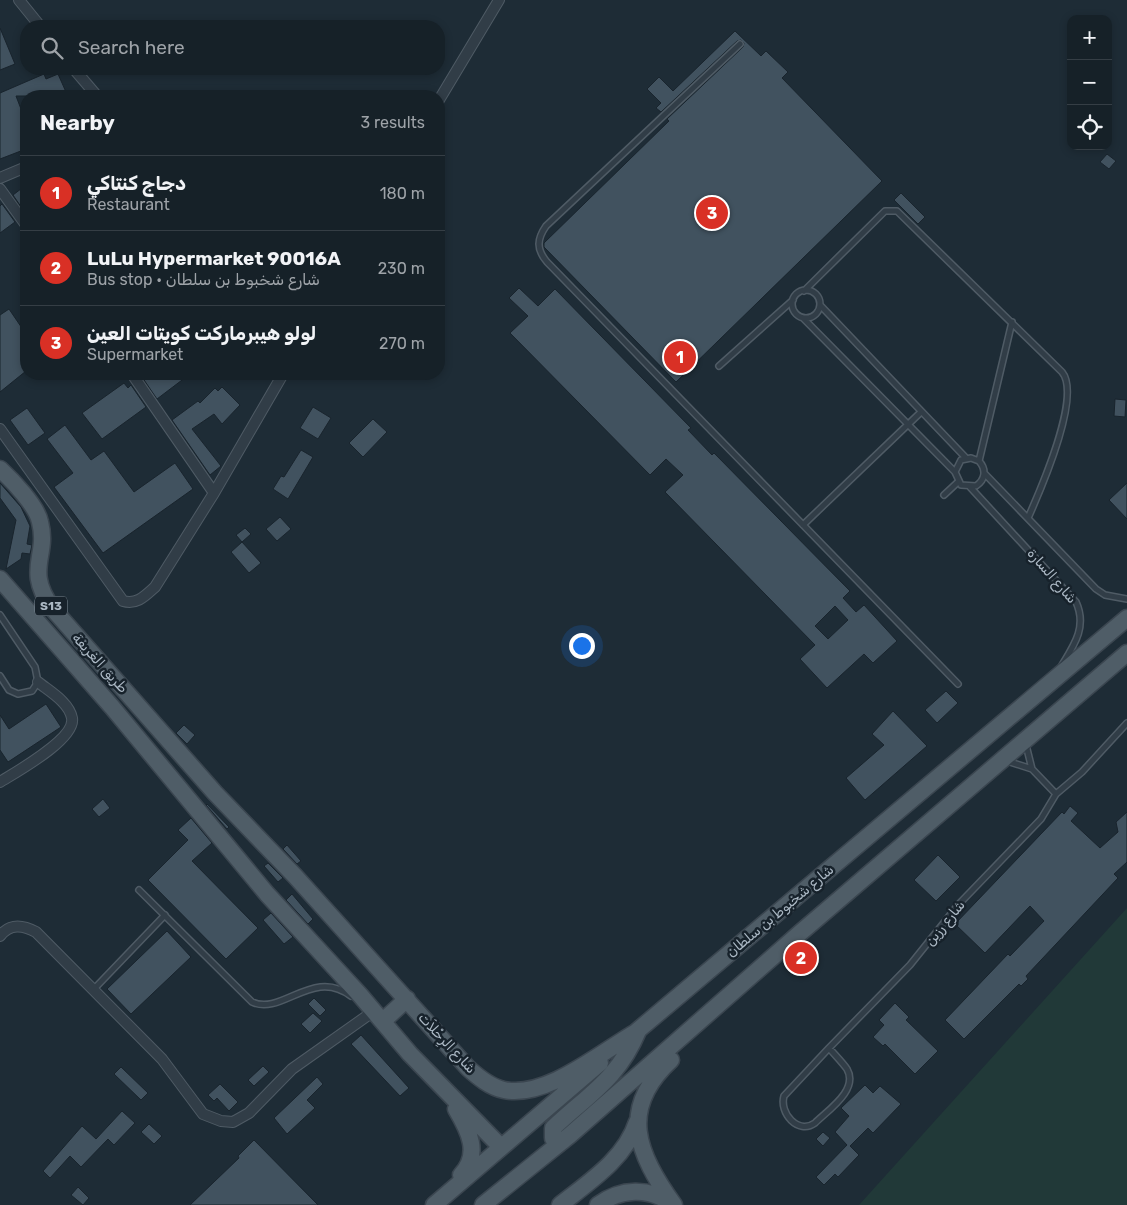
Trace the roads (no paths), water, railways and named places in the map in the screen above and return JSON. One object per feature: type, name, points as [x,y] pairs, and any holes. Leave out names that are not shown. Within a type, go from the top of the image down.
[{"type":"main road","name":"طريق الغريفة","points":[[0,469],[15,484],[40,519],[42,531],[37,577],[45,598],[98,662],[215,793],[295,876]]},
{"type":"main road","name":"طريق الغريفة","points":[[0,579],[255,880],[375,1016]]},
{"type":"main road","name":"شارع شخبوط بن سلطان","points":[[433,1205],[1127,618]]},
{"type":"main road","points":[[483,1205],[563,1141],[800,932],[1127,653]]},
{"type":"main road","name":"شارع الرِحْلاَت","points":[[295,876],[468,1068],[483,1080],[504,1090],[541,1089],[638,1031]]},
{"type":"main road","points":[[560,1205],[622,1151],[633,1134],[644,1095],[655,1075],[785,961],[796,946],[800,932]]},
{"type":"main road","points":[[407,1000],[375,1016],[501,1147]]},
{"type":"main road","points":[[563,1141],[553,1138],[553,1128],[614,1073],[632,1046],[638,1031]]},
{"type":"main road","points":[[433,1205],[466,1169],[472,1153],[472,1145],[465,1126],[445,1090]]},
{"type":"main road","points":[[637,1120],[638,1139],[649,1168],[673,1205]]},
{"type":"main road","points":[[598,1205],[608,1198],[631,1192],[654,1194],[673,1205]]},
{"type":"street","points":[[19,0],[35,20]]},
{"type":"street","points":[[445,90],[498,0]]},
{"type":"street","points":[[79,75],[92,90]]},
{"type":"street","points":[[0,178],[20,170]]},
{"type":"street","points":[[0,189],[20,217]]},
{"type":"street","points":[[136,380],[214,493]]},
{"type":"street","points":[[0,429],[123,600],[128,602],[143,598],[155,587],[214,493],[280,380]]},
{"type":"street","points":[[0,782],[32,762],[70,730],[72,718],[66,707],[38,682]]},
{"type":"street","points":[[0,936],[4,931],[16,926],[36,932],[167,1065],[203,1114],[221,1121],[233,1122],[249,1113],[292,1069],[375,1016]]},
{"type":"lane","points":[[740,44],[552,219],[541,232],[539,248],[547,262],[958,684]]},
{"type":"lane","points":[[804,291],[875,220],[885,211],[892,210],[897,211],[1012,322],[1065,376],[1068,387],[1054,457],[1028,518]]},
{"type":"lane","points":[[719,366],[793,300],[799,292],[813,292],[817,296],[820,305],[966,458],[979,461]]},
{"type":"lane","points":[[793,300],[793,309],[955,472],[958,482],[970,488],[980,483],[984,474],[979,461],[1012,322]]},
{"type":"lane","points":[[804,318],[816,314],[820,305]]},
{"type":"lane","points":[[803,526],[921,412]]},
{"type":"lane","points":[[955,472],[958,464],[966,458]]},
{"type":"lane","name":"شارع السارة","points":[[984,474],[1096,588],[1105,595],[1127,599]]},
{"type":"lane","points":[[944,495],[958,482]]},
{"type":"lane","name":"شارع السارة","points":[[970,488],[1070,594],[1080,612],[1080,632],[1054,679]]},
{"type":"lane","points":[[0,615],[35,667],[38,682],[32,691],[18,694],[9,690],[0,676]]},
{"type":"lane","name":"شارع رزين","points":[[829,1048],[848,1071],[850,1078],[848,1090],[815,1123],[810,1126],[799,1126],[785,1113],[782,1102],[784,1096],[829,1048],[910,965],[958,905],[1041,820],[1056,794],[1082,772],[1127,722]]},
{"type":"lane","points":[[1026,741],[1032,769]]},
{"type":"lane","points":[[1003,760],[1032,769],[1056,794]]},
{"type":"lane","points":[[139,890],[252,1002],[268,1005],[312,988],[331,987],[350,995],[375,1016]]},
{"type":"lane","points":[[94,989],[165,915]]},
{"type":"place","name":"لولو هيبرماركت كويتات العين","points":[[712,213]]},
{"type":"place","name":"دجاج كنتاكي","points":[[680,357]]},
{"type":"place","name":"LuLu Hypermarket 90016A","points":[[801,958]]}]
